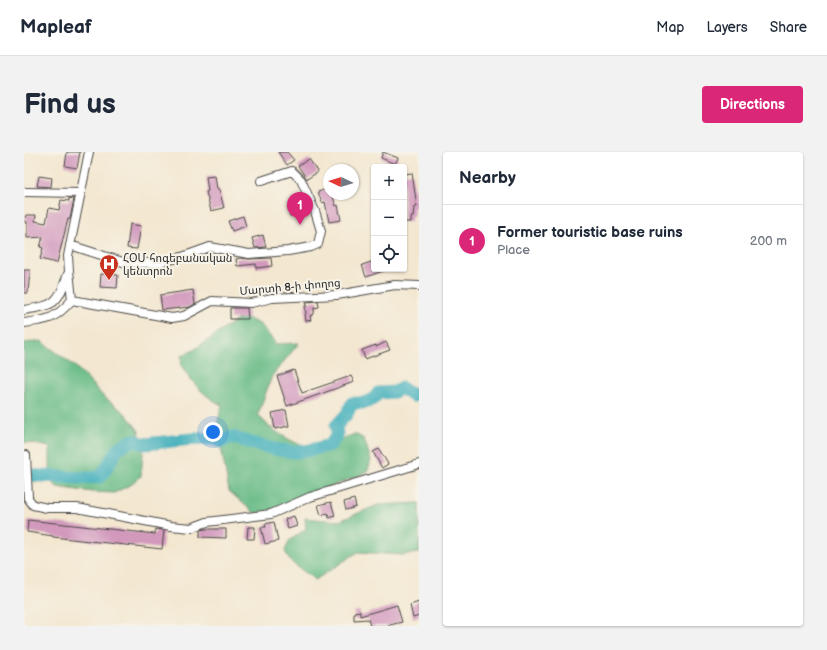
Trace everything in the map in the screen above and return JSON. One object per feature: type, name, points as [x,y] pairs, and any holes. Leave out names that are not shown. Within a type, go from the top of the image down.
[{"type":"street","points":[[24,323],[41,321],[55,316],[62,312],[72,300],[68,256],[88,152]]},
{"type":"street","points":[[70,245],[126,262],[156,263],[210,248],[249,254],[288,251],[318,244],[321,231],[315,212],[301,180],[292,171],[261,181]]},
{"type":"street","points":[[24,192],[81,193]]},
{"type":"street","points":[[24,310],[54,303],[60,296],[69,271]]},
{"type":"street","name":"Մարտի 8-ի փողոց","points":[[72,300],[172,318],[184,316],[212,301],[251,303],[272,298],[337,295],[395,285],[419,286]]},
{"type":"street","points":[[24,455],[26,455],[28,498],[33,505],[47,508],[77,508],[171,526],[191,528],[207,522],[271,514],[310,497],[419,464]]},
{"type":"green space","points":[[243,316],[261,325],[276,344],[299,343],[272,376],[258,414],[263,420],[275,431],[311,450],[355,434],[364,439],[371,460],[368,470],[360,475],[262,514],[253,512],[229,491],[217,425],[222,405],[198,388],[181,365],[182,355],[192,351]]},
{"type":"green space","points":[[41,341],[75,366],[103,396],[126,414],[139,431],[143,453],[141,476],[132,484],[114,493],[92,492],[57,487],[50,480],[50,447],[24,442],[24,343]]},
{"type":"green space","points":[[419,503],[419,553],[402,555],[358,552],[315,580],[290,561],[285,551],[289,541],[306,529],[305,518],[339,521],[378,505]]},
{"type":"building","points":[[67,152],[80,152],[77,168],[65,166]]},
{"type":"building","points":[[278,152],[287,152],[294,160],[287,165]]},
{"type":"building","points":[[383,152],[398,158],[395,164],[381,158]]},
{"type":"building","points":[[309,159],[318,172],[307,179],[298,166]]},
{"type":"building","points":[[412,173],[417,207],[414,207],[411,222],[407,222],[407,174]]},
{"type":"building","points":[[39,176],[52,178],[51,187],[37,186]]},
{"type":"building","points":[[215,176],[217,189],[219,189],[224,208],[211,211],[206,192],[208,191],[206,177]]},
{"type":"building","points":[[323,190],[323,200],[334,200],[336,206],[338,205],[341,220],[329,222],[325,202],[322,203],[318,192]]},
{"type":"building","points":[[69,198],[74,199],[70,219],[68,219],[57,263],[40,259],[43,248],[40,247],[43,237],[27,238],[27,222],[25,222],[26,215],[36,215],[35,221],[46,223],[49,208],[59,210],[61,200],[69,201]]},
{"type":"building","points":[[301,203],[303,213],[290,216],[288,206]]},
{"type":"building","points":[[243,216],[246,226],[232,231],[228,221]]},
{"type":"building","points":[[130,224],[141,226],[137,249],[127,248]]},
{"type":"building","points":[[263,235],[266,247],[255,248],[252,238]]},
{"type":"building","points":[[271,258],[272,266],[256,268],[256,264],[237,266],[236,259]]},
{"type":"building","points":[[371,262],[371,272],[380,272],[366,277],[362,265]]},
{"type":"building","points":[[24,270],[30,270],[28,293],[24,293]]},
{"type":"building","name":"ՀՕՄ հոգեբանական կենտրոն","points":[[101,274],[118,275],[117,288],[100,287]]},
{"type":"building","points":[[193,290],[195,304],[190,307],[162,310],[160,295]]},
{"type":"building","points":[[318,301],[319,307],[314,308],[314,314],[310,316],[311,320],[306,321],[306,302]]},
{"type":"building","points":[[230,308],[247,308],[248,319],[230,319]]},
{"type":"building","points":[[386,342],[390,350],[365,359],[362,350],[376,345],[376,347]]},
{"type":"building","points":[[294,370],[302,393],[351,376],[354,382],[287,406],[277,376]]},
{"type":"building","points":[[286,410],[289,426],[275,429],[272,413]]},
{"type":"building","points":[[379,449],[388,464],[382,468],[373,452]]},
{"type":"building","points":[[354,499],[356,507],[346,510],[344,502]]},
{"type":"building","points":[[331,502],[335,516],[329,518],[328,513],[321,515],[318,505]]},
{"type":"building","points":[[294,516],[297,526],[288,529],[285,519]]},
{"type":"building","points":[[28,520],[155,534],[155,529],[164,530],[162,549],[53,537],[27,532]]},
{"type":"building","points":[[274,522],[278,541],[265,544],[261,527],[266,527],[265,524]]},
{"type":"building","points":[[248,527],[255,527],[254,539],[247,539]]},
{"type":"building","points":[[226,529],[226,538],[200,537],[200,530]]},
{"type":"building","points":[[419,602],[419,616],[413,618],[410,605]]},
{"type":"building","points":[[397,605],[402,622],[386,626],[370,626],[368,619],[354,620],[354,612],[360,611],[360,616]]},
{"type":"waterway","points":[[24,475],[81,478],[101,477],[118,448],[133,440],[145,444],[192,439],[213,439],[221,442],[233,437],[281,450],[295,452],[308,451],[330,445],[337,435],[336,426],[347,414],[352,403],[367,402],[373,399],[378,393],[394,392],[402,388],[413,396],[419,392]]},
{"type":"place","name":"Former touristic base ruins","points":[[300,225]]},
{"type":"place","name":"ՀՕՄ հոգեբանական կենտրոն","points":[[109,281]]}]
